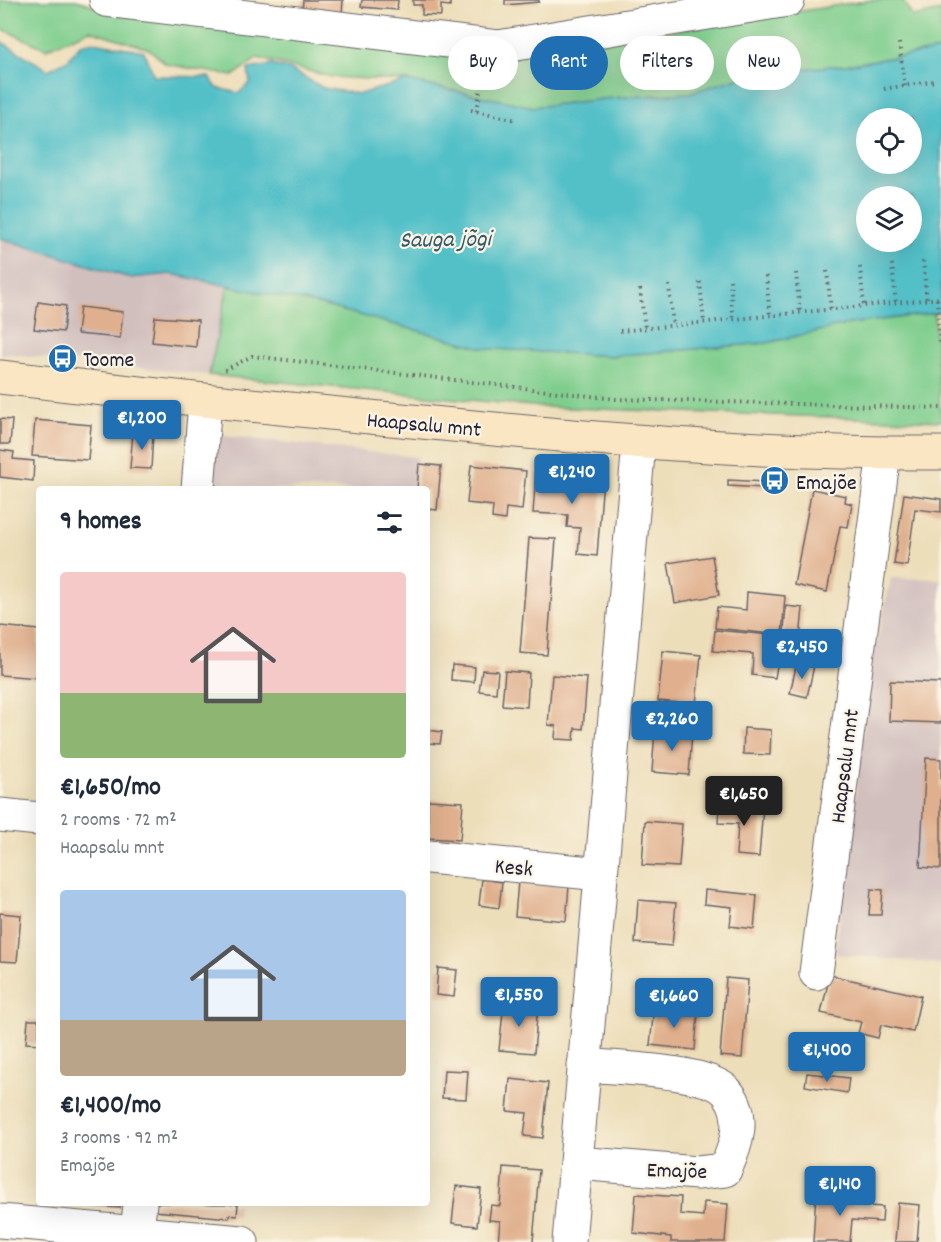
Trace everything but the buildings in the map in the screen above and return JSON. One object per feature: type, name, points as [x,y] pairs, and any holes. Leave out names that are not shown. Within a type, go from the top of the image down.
[{"type":"main road","name":"Haapsalu mnt","points":[[0,377],[205,402],[639,443],[885,453],[941,453]]},
{"type":"street","points":[[106,0],[498,47],[788,0]]},
{"type":"street","points":[[198,486],[205,402]]},
{"type":"street","points":[[569,1242],[639,443]]},
{"type":"street","name":"Haapsalu mnt","points":[[816,973],[885,453]]},
{"type":"street","points":[[0,815],[36,819]]},
{"type":"street","name":"Kesk","points":[[430,857],[602,874]]},
{"type":"street","name":"Emajõe","points":[[577,1163],[697,1173],[725,1170],[737,1144],[739,1126],[735,1107],[727,1091],[695,1077],[584,1065]]},
{"type":"street","points":[[0,1221],[139,1218],[242,1242]]},
{"type":"path","points":[[899,43],[905,86]]},
{"type":"path","points":[[884,89],[934,81]]},
{"type":"path","points":[[477,111],[480,90]]},
{"type":"path","points":[[471,110],[517,120]]},
{"type":"path","points":[[923,261],[927,300]]},
{"type":"path","points":[[892,264],[896,303]]},
{"type":"path","points":[[860,267],[864,306]]},
{"type":"path","points":[[827,271],[831,310]]},
{"type":"path","points":[[796,273],[800,313]]},
{"type":"path","points":[[766,276],[770,316]]},
{"type":"path","points":[[730,280],[733,319]]},
{"type":"path","points":[[700,282],[704,323]]},
{"type":"path","points":[[669,285],[673,325]]},
{"type":"path","points":[[640,289],[645,328]]},
{"type":"path","points":[[620,331],[939,299],[940,343]]},
{"type":"path","points":[[216,369],[227,370],[252,356],[616,399],[941,408]]},
{"type":"shaded area","points":[[0,238],[129,278],[171,274],[228,286],[209,375],[0,353]]},
{"type":"shaded area","points":[[217,435],[417,457],[414,486],[212,486]]},
{"type":"shaded area","points":[[891,578],[941,579],[941,964],[835,954],[872,664]]},
{"type":"green space","points":[[0,0],[76,0],[123,15],[448,49],[448,89],[407,81],[332,77],[258,58],[233,76],[166,64],[149,49],[90,30],[46,49],[0,28]]},
{"type":"green space","points":[[872,0],[902,0],[913,17],[941,11],[941,50],[845,65],[801,69],[801,36],[726,36],[726,82],[714,85],[714,36],[642,36]]},
{"type":"green space","points":[[620,39],[620,90],[699,90],[689,93],[612,98],[534,107],[451,90],[518,90],[518,55],[530,53],[530,90],[608,90],[608,41]]},
{"type":"green space","points":[[228,286],[322,305],[483,348],[611,356],[766,343],[849,324],[934,313],[941,421],[542,407],[209,375]]},
{"type":"water","name":"Sauga jõgi","points":[[0,41],[48,70],[68,60],[80,45],[93,42],[144,51],[154,76],[209,77],[217,88],[239,93],[250,83],[248,69],[272,65],[290,69],[323,88],[359,94],[407,81],[534,107],[714,90],[714,85],[726,82],[726,90],[801,90],[801,69],[845,65],[941,50],[941,312],[849,324],[766,343],[611,356],[483,348],[322,305],[171,274],[130,278],[0,238]]},
{"type":"place","name":"Toome","points":[[62,358]]},
{"type":"place","name":"Emajõe","points":[[775,481]]}]
